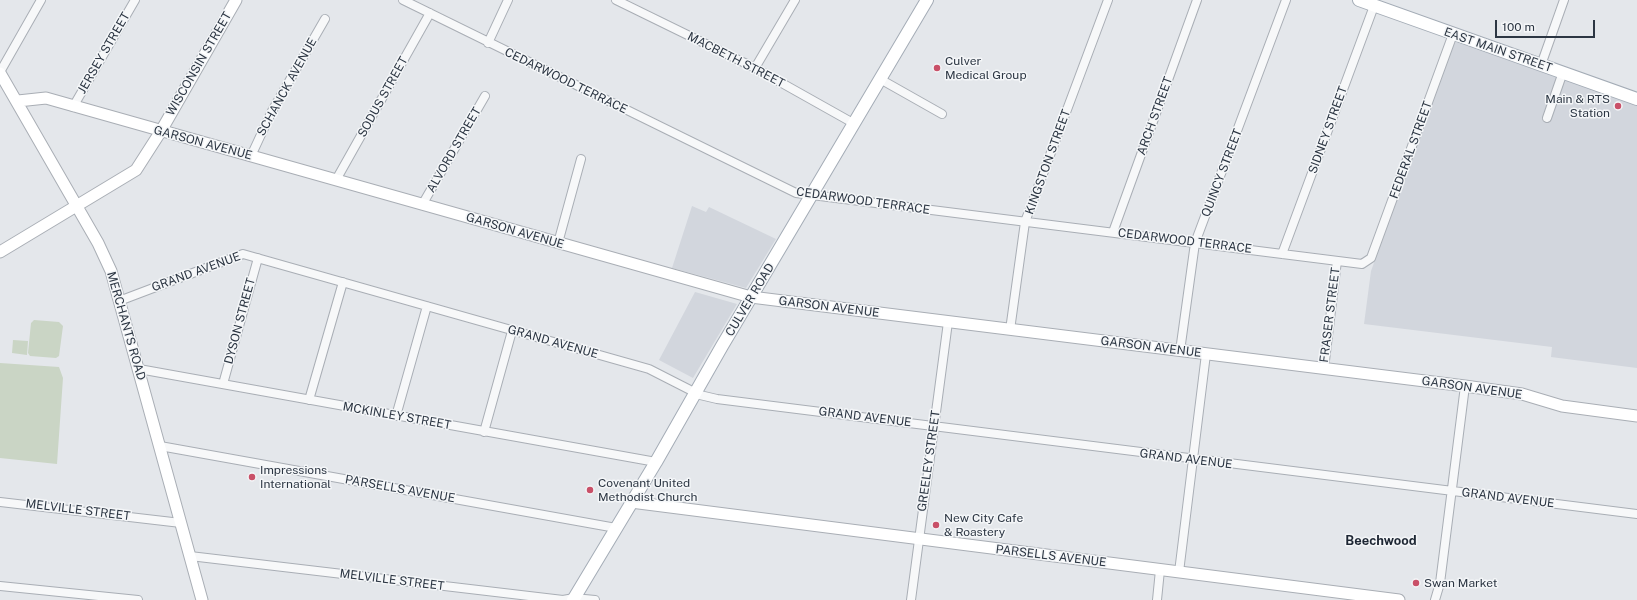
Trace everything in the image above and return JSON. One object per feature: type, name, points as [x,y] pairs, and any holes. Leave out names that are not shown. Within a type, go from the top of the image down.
[{"type":"main road","name":"CULVER ROAD","points":[[573,599],[656,462],[695,392],[927,0]]},
{"type":"main road","name":"EAST MAIN STREET","points":[[1359,0],[1637,99]]},
{"type":"street","points":[[0,73],[41,0]]},
{"type":"street","name":"JERSEY STREET","points":[[73,107],[135,0]]},
{"type":"street","name":"WISCONSIN STREET","points":[[0,252],[77,207],[136,170],[161,131],[236,0]]},
{"type":"street","name":"CEDARWOOD TERRACE","points":[[403,0],[789,190],[811,196],[1365,264]]},
{"type":"street","points":[[488,43],[508,0]]},
{"type":"street","name":"MACBETH STREET","points":[[616,0],[755,68],[853,123]]},
{"type":"street","points":[[755,68],[795,0]]},
{"type":"street","name":"KINGSTON STREET","points":[[1010,330],[1026,222],[1108,0]]},
{"type":"street","name":"ARCH STREET","points":[[1112,232],[1197,0]]},
{"type":"street","name":"QUINCY STREET","points":[[1180,351],[1195,243],[1286,0]]},
{"type":"street","points":[[1541,64],[1564,0]]},
{"type":"street","name":"SIDNEY STREET","points":[[1282,254],[1374,6]]},
{"type":"street","name":"SODUS STREET","points":[[336,180],[430,13]]},
{"type":"street","name":"SCHANCK AVENUE","points":[[251,156],[272,111],[326,18]]},
{"type":"street","name":"FEDERAL STREET","points":[[1365,264],[1371,258],[1453,34]]},
{"type":"street","points":[[1547,118],[1563,72]]},
{"type":"street","name":"MERCHANTS ROAD","points":[[0,73],[18,101],[108,264],[120,301],[202,600]]},
{"type":"street","points":[[880,79],[942,114]]},
{"type":"street","name":"ALVORD STREET","points":[[422,205],[485,96]]},
{"type":"street","name":"GARSON AVENUE","points":[[18,101],[46,98],[73,107],[752,297],[1465,386],[1522,394],[1562,406],[1637,416]]},
{"type":"street","points":[[558,243],[581,160]]},
{"type":"street","name":"GRAND AVENUE","points":[[120,301],[243,254],[650,369],[695,392],[717,399],[1193,460],[1637,514]]},
{"type":"street","name":"DYSON STREET","points":[[223,384],[258,258]]},
{"type":"street","name":"FRASER STREET","points":[[1324,369],[1336,261]]},
{"type":"street","points":[[310,400],[342,282]]},
{"type":"street","points":[[396,416],[427,306]]},
{"type":"street","name":"GREELEY STREET","points":[[911,600],[948,322]]},
{"type":"street","points":[[484,432],[512,331]]},
{"type":"street","points":[[1179,572],[1206,354]]},
{"type":"street","name":"MCKINLEY STREET","points":[[139,369],[656,462]]},
{"type":"street","points":[[1435,600],[1440,583],[1465,386]]},
{"type":"street","name":"PARSELLS AVENUE","points":[[160,446],[616,528]]},
{"type":"street","name":"MELVILLE STREET","points":[[0,502],[180,523]]},
{"type":"street","name":"PARSELLS AVENUE","points":[[631,502],[1398,600]]},
{"type":"street","name":"MELVILLE STREET","points":[[190,556],[563,600],[595,600]]},
{"type":"street","points":[[1157,600],[1160,570]]},
{"type":"street","points":[[0,586],[138,600]]},
{"type":"shaded area","points":[[1459,40],[1637,105],[1637,368],[1551,357],[1552,347],[1364,324],[1371,271],[1454,43]]},
{"type":"shaded area","points":[[692,206],[706,212],[709,207],[776,239],[746,288],[672,268]]},
{"type":"shaded area","points":[[695,292],[737,304],[693,378],[659,360]]},
{"type":"green space","points":[[34,320],[59,322],[63,326],[59,356],[56,358],[30,356],[28,353],[31,323]]},
{"type":"green space","points":[[13,340],[28,341],[27,355],[12,353]]},
{"type":"green space","points":[[0,363],[59,367],[63,378],[57,464],[0,458]]},
{"type":"place","name":"Culver Medical Group","points":[[937,68]]},
{"type":"place","name":"Main & RTS Station","points":[[1618,106]]},
{"type":"place","name":"Impressions International","points":[[252,477]]},
{"type":"place","name":"Covenant United Methodist Church","points":[[590,490]]},
{"type":"place","name":"New City Cafe & Roastery","points":[[936,525]]},
{"type":"place","name":"Swan Market","points":[[1416,583]]},
{"type":"district","name":"Beechwood","points":[[1381,541]]}]
